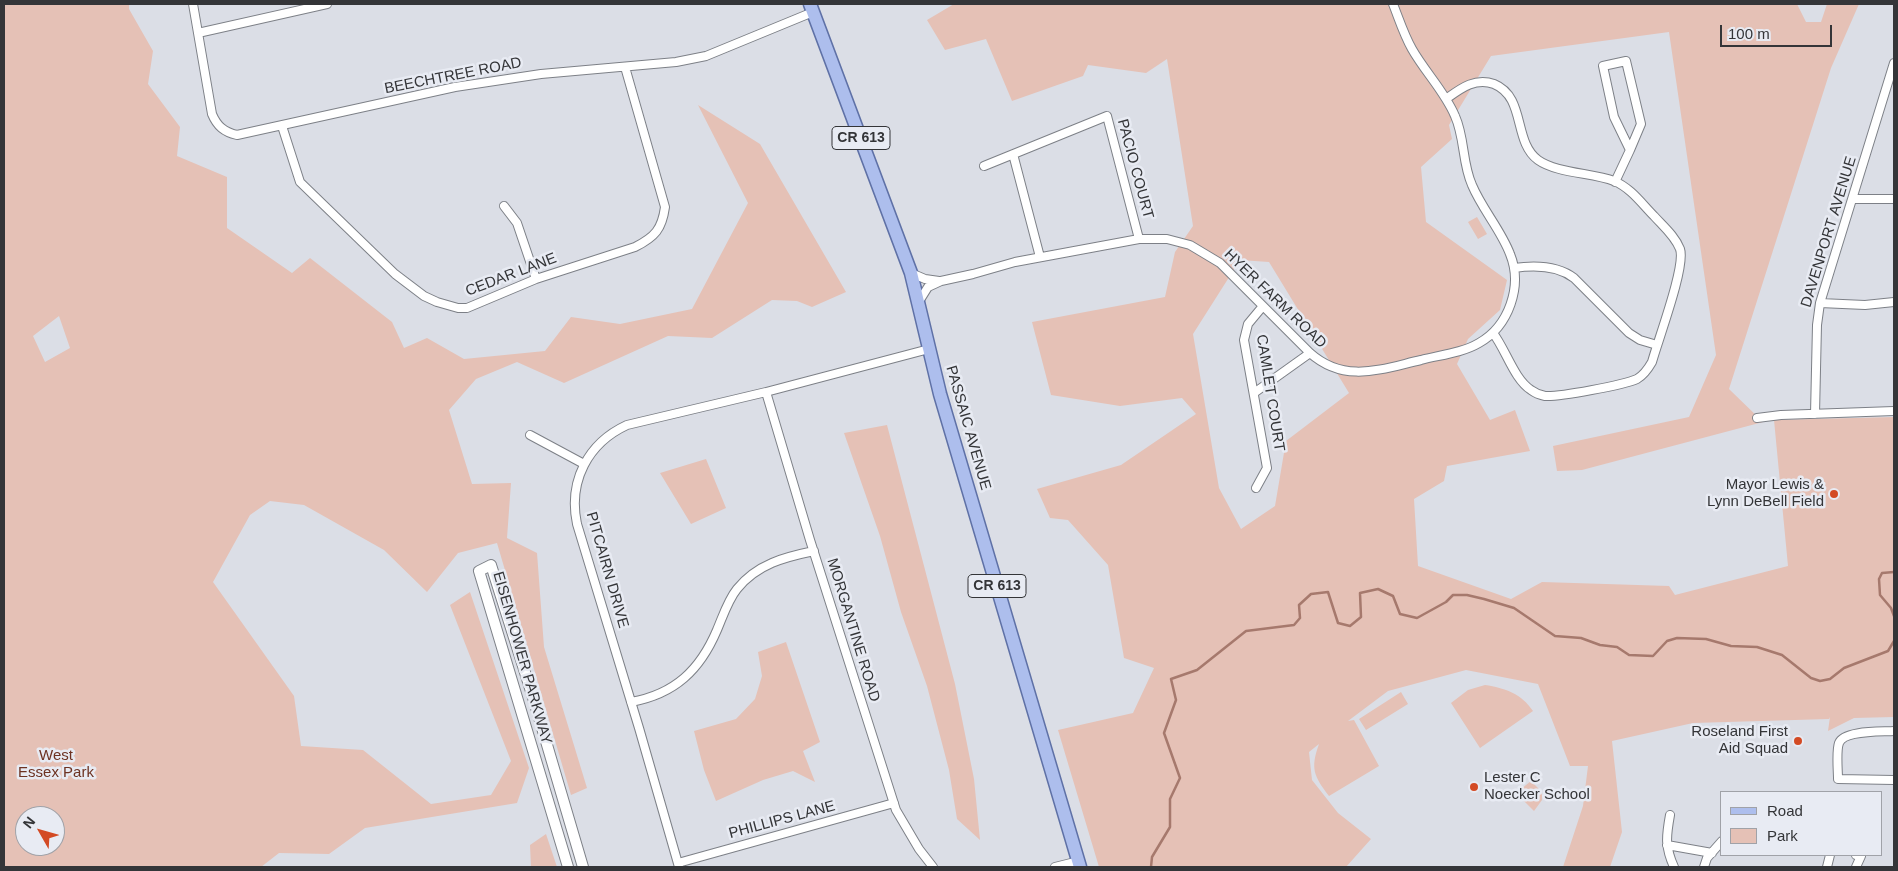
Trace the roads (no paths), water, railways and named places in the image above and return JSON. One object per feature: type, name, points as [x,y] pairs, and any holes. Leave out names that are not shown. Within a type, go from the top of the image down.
[{"type":"main road","name":"PASSAIC AVENUE","points":[[811,8],[911,273],[940,394],[1079,864]]},
{"type":"street","name":"BEECHTREE ROAD","points":[[193,4],[212,114],[219,126],[228,133],[237,135],[454,87],[541,74],[676,62],[706,56],[811,8]]},
{"type":"street","points":[[198,33],[327,4]]},
{"type":"street","name":"HYER FARM ROAD","points":[[918,303],[928,287],[942,281],[1040,257],[1139,239],[1167,239],[1200,250],[1220,264],[1310,353],[1325,364],[1337,369],[1365,372],[1459,351],[1480,343],[1503,320],[1512,302],[1515,286],[1514,268],[1508,248],[1472,186],[1458,122],[1446,99],[1411,49],[1393,4]]},
{"type":"street","points":[[1614,182],[1630,150],[1641,124],[1626,62],[1602,66],[1614,118],[1630,150]]},
{"type":"street","name":"DAVENPORT AVENUE","points":[[1815,414],[1817,325],[1820,303],[1894,63]]},
{"type":"street","name":"CEDAR LANE","points":[[282,126],[300,182],[395,274],[424,296],[458,308],[467,308],[536,279],[635,248],[653,236],[661,225],[665,207],[664,199],[626,67]]},
{"type":"street","points":[[1446,99],[1468,85],[1478,82],[1492,83],[1500,87],[1514,104],[1527,145],[1539,161],[1549,166],[1614,182],[1638,198],[1671,235],[1681,253],[1681,265],[1657,346],[1648,369],[1635,380],[1619,385],[1546,396],[1534,392],[1524,384],[1503,346],[1492,333]]},
{"type":"street","name":"PACIO COURT","points":[[984,166],[1107,116],[1139,239]]},
{"type":"street","points":[[1013,154],[1040,257]]},
{"type":"street","points":[[1853,200],[1894,200]]},
{"type":"street","points":[[504,206],[517,223],[536,279]]},
{"type":"street","points":[[1514,268],[1534,265],[1564,271],[1574,278],[1629,333],[1640,340],[1657,346]]},
{"type":"street","name":"HYER FARM ROAD","points":[[911,273],[924,279],[942,281]]},
{"type":"street","points":[[1820,303],[1865,305],[1894,302]]},
{"type":"street","name":"CAMLET COURT","points":[[1256,488],[1266,473],[1267,468],[1244,340],[1252,318],[1263,306]]},
{"type":"street","name":"PITCAIRN DRIVE","points":[[678,865],[576,516],[576,490],[584,464],[599,444],[612,433],[628,425],[766,392],[929,349]]},
{"type":"street","points":[[1254,393],[1310,353]]},
{"type":"street","name":"MORGANTINE ROAD","points":[[766,392],[894,804],[905,828],[934,867]]},
{"type":"street","points":[[1756,418],[1894,411]]},
{"type":"street","points":[[530,435],[584,464]]},
{"type":"street","points":[[631,702],[663,693],[690,674],[709,648],[731,596],[752,574],[778,560],[814,551]]},
{"type":"street","name":"EISENHOWER PARKWAY","points":[[568,867],[479,571],[491,565],[535,704],[583,867]]},
{"type":"street","points":[[1894,732],[1850,734],[1843,738],[1839,744],[1838,779],[1894,780]]},
{"type":"street","name":"PHILLIPS LANE","points":[[678,865],[894,804]]},
{"type":"street","points":[[1670,816],[1666,837],[1674,867]]},
{"type":"street","points":[[1704,867],[1707,858],[1720,843]]},
{"type":"street","points":[[1667,846],[1712,853]]},
{"type":"street","points":[[1055,867],[1079,864]]},
{"type":"waterway","points":[[1894,572],[1882,573],[1879,579],[1880,595],[1891,608],[1894,616]]},
{"type":"waterway","points":[[1151,867],[1152,857],[1170,827],[1170,799],[1180,778],[1164,733],[1176,700],[1171,679],[1197,670],[1246,631],[1294,625],[1300,618],[1299,605],[1311,594],[1328,592],[1338,623],[1350,626],[1361,617],[1360,593],[1378,589],[1393,596],[1400,614],[1417,618],[1446,602],[1453,595],[1467,595],[1514,608],[1555,636],[1581,638],[1600,645],[1617,647],[1629,655],[1653,656],[1667,641],[1677,638],[1706,639],[1731,646],[1757,647],[1782,655],[1811,678],[1820,681],[1830,679],[1844,668],[1888,651],[1894,641]]},
{"type":"place","name":"Mayor Lewis & Lynn DeBell Field","points":[[1834,494]]},
{"type":"place","name":"Roseland First Aid Squad","points":[[1798,741]]},
{"type":"place","name":"Lester C Noecker School","points":[[1474,787]]},
{"type":"park label","name":"West Essex Park","points":[[56,764]]}]
